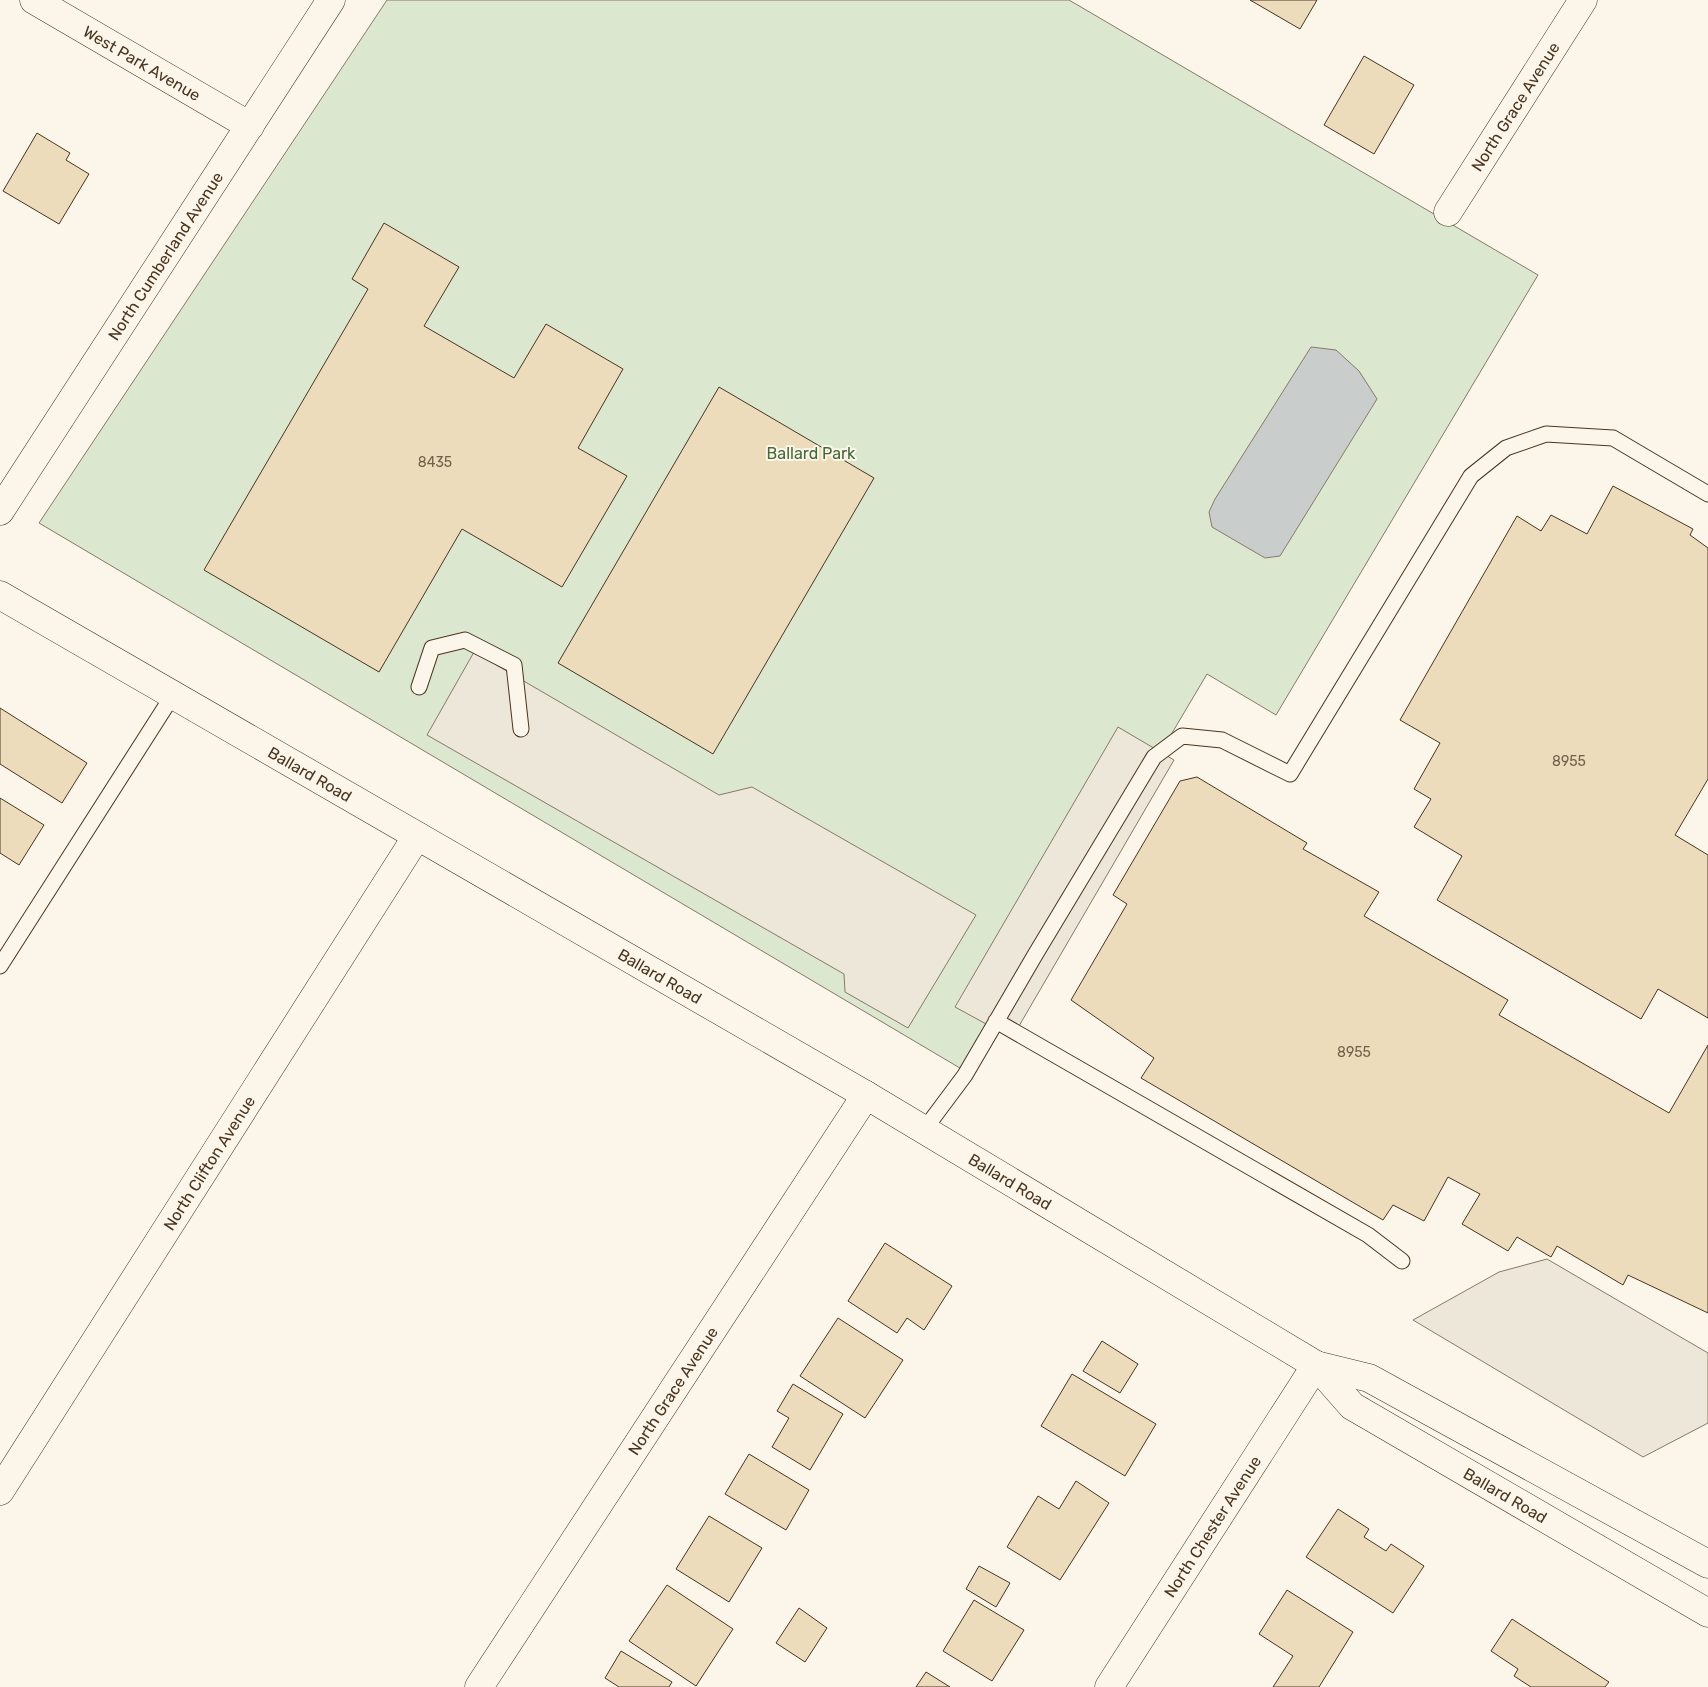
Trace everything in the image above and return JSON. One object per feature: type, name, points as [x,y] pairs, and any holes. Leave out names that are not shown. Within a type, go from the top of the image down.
[{"type":"street","name":"West Park Avenue","points":[[34,0],[250,126]]},
{"type":"street","name":"North Cumberland Avenue","points":[[0,511],[331,0]]},
{"type":"street","name":"North Grace Avenue","points":[[1448,212],[1583,0]]},
{"type":"street","name":"Ballard Road","points":[[0,595],[866,1095],[1316,1364],[1369,1378],[1708,1564]]},
{"type":"street","name":"North Clifton Avenue","points":[[0,1490],[417,836]]},
{"type":"street","name":"North Grace Avenue","points":[[479,1687],[866,1095]]},
{"type":"street","name":"Ballard Road","points":[[1316,1364],[1352,1406],[1708,1613]]},
{"type":"street","name":"North Chester Avenue","points":[[1110,1687],[1316,1364]]},
{"type":"lane","points":[[924,1130],[966,1075],[996,1021],[1154,757],[1182,736],[1222,740],[1290,774],[1471,476],[1506,448],[1546,434],[1613,438],[1708,494]]},
{"type":"lane","points":[[419,687],[432,648],[466,640],[514,665],[520,729]]},
{"type":"lane","points":[[0,966],[173,695]]},
{"type":"lane","points":[[996,1021],[1368,1236],[1402,1261]]},
{"type":"green space","name":"Ballard Park","points":[[387,0],[1069,0],[1538,275],[1276,715],[1207,674],[970,1074],[39,523]]},
{"type":"shaded area","points":[[1311,347],[1336,350],[1359,371],[1377,399],[1280,556],[1265,558],[1212,527],[1209,512],[1215,499]]},
{"type":"shaded area","points":[[474,652],[719,795],[752,787],[976,915],[908,1028],[845,992],[844,974],[427,735]]},
{"type":"shaded area","points":[[1118,727],[1174,760],[1012,1038],[955,1007]]},
{"type":"shaded area","points":[[1547,1259],[1708,1353],[1708,1423],[1643,1457],[1413,1320],[1499,1272]]},
{"type":"building","points":[[1250,0],[1317,0],[1300,29]]},
{"type":"building","points":[[1364,56],[1414,85],[1374,154],[1324,125]]},
{"type":"building","points":[[37,133],[70,153],[66,160],[89,174],[59,224],[3,191]]},
{"type":"building","points":[[384,223],[459,267],[424,326],[514,378],[546,324],[623,369],[578,448],[627,476],[562,587],[462,529],[379,672],[204,570],[368,289],[352,279]]},
{"type":"building","points":[[719,387],[874,478],[713,754],[558,663]]},
{"type":"building","points":[[1613,486],[1693,529],[1690,535],[1708,548],[1708,779],[1675,835],[1708,855],[1708,1018],[1658,989],[1641,1019],[1437,900],[1462,856],[1414,827],[1431,799],[1414,789],[1440,743],[1400,720],[1517,516],[1541,531],[1551,515],[1587,534]]},
{"type":"building","points":[[0,708],[87,763],[62,803],[0,764]]},
{"type":"building","points":[[1197,777],[1307,843],[1303,849],[1379,892],[1364,916],[1508,1000],[1499,1015],[1669,1113],[1708,1045],[1708,1313],[1628,1275],[1623,1285],[1557,1246],[1551,1257],[1517,1237],[1508,1251],[1462,1224],[1480,1194],[1448,1177],[1424,1221],[1393,1205],[1383,1220],[1141,1078],[1154,1058],[1071,1000],[1127,904],[1113,895],[1180,781]]},
{"type":"building","points":[[0,798],[44,825],[19,865],[0,853]]},
{"type":"building","points":[[885,1243],[952,1286],[924,1330],[907,1318],[897,1333],[848,1301]]},
{"type":"building","points":[[838,1318],[903,1360],[865,1418],[800,1376]]},
{"type":"building","points":[[1102,1341],[1138,1364],[1120,1393],[1083,1371]]},
{"type":"building","points":[[1072,1374],[1156,1424],[1125,1476],[1041,1426]]},
{"type":"building","points":[[793,1384],[843,1414],[810,1470],[772,1447],[789,1418],[777,1411]]},
{"type":"building","points":[[749,1454],[809,1490],[786,1530],[725,1494]]},
{"type":"building","points":[[1076,1481],[1109,1503],[1060,1580],[1007,1547],[1038,1496],[1059,1509]]},
{"type":"building","points":[[1338,1509],[1369,1529],[1364,1537],[1386,1551],[1391,1544],[1424,1566],[1393,1613],[1306,1557]]},
{"type":"building","points":[[709,1516],[762,1548],[729,1602],[676,1569]]},
{"type":"building","points":[[979,1566],[1010,1583],[996,1607],[966,1589]]},
{"type":"building","points":[[667,1585],[733,1629],[696,1686],[629,1641]]},
{"type":"building","points":[[1287,1590],[1353,1632],[1319,1687],[1273,1687],[1293,1656],[1259,1634]]},
{"type":"building","points":[[974,1600],[1024,1630],[992,1681],[943,1651]]},
{"type":"building","points":[[799,1608],[827,1628],[805,1662],[776,1643]]},
{"type":"building","points":[[1512,1619],[1609,1682],[1605,1687],[1531,1687],[1514,1676],[1518,1669],[1491,1651]]},
{"type":"building","points":[[621,1651],[672,1682],[669,1687],[619,1687],[605,1678]]},
{"type":"building","points":[[926,1672],[950,1687],[916,1687]]}]
